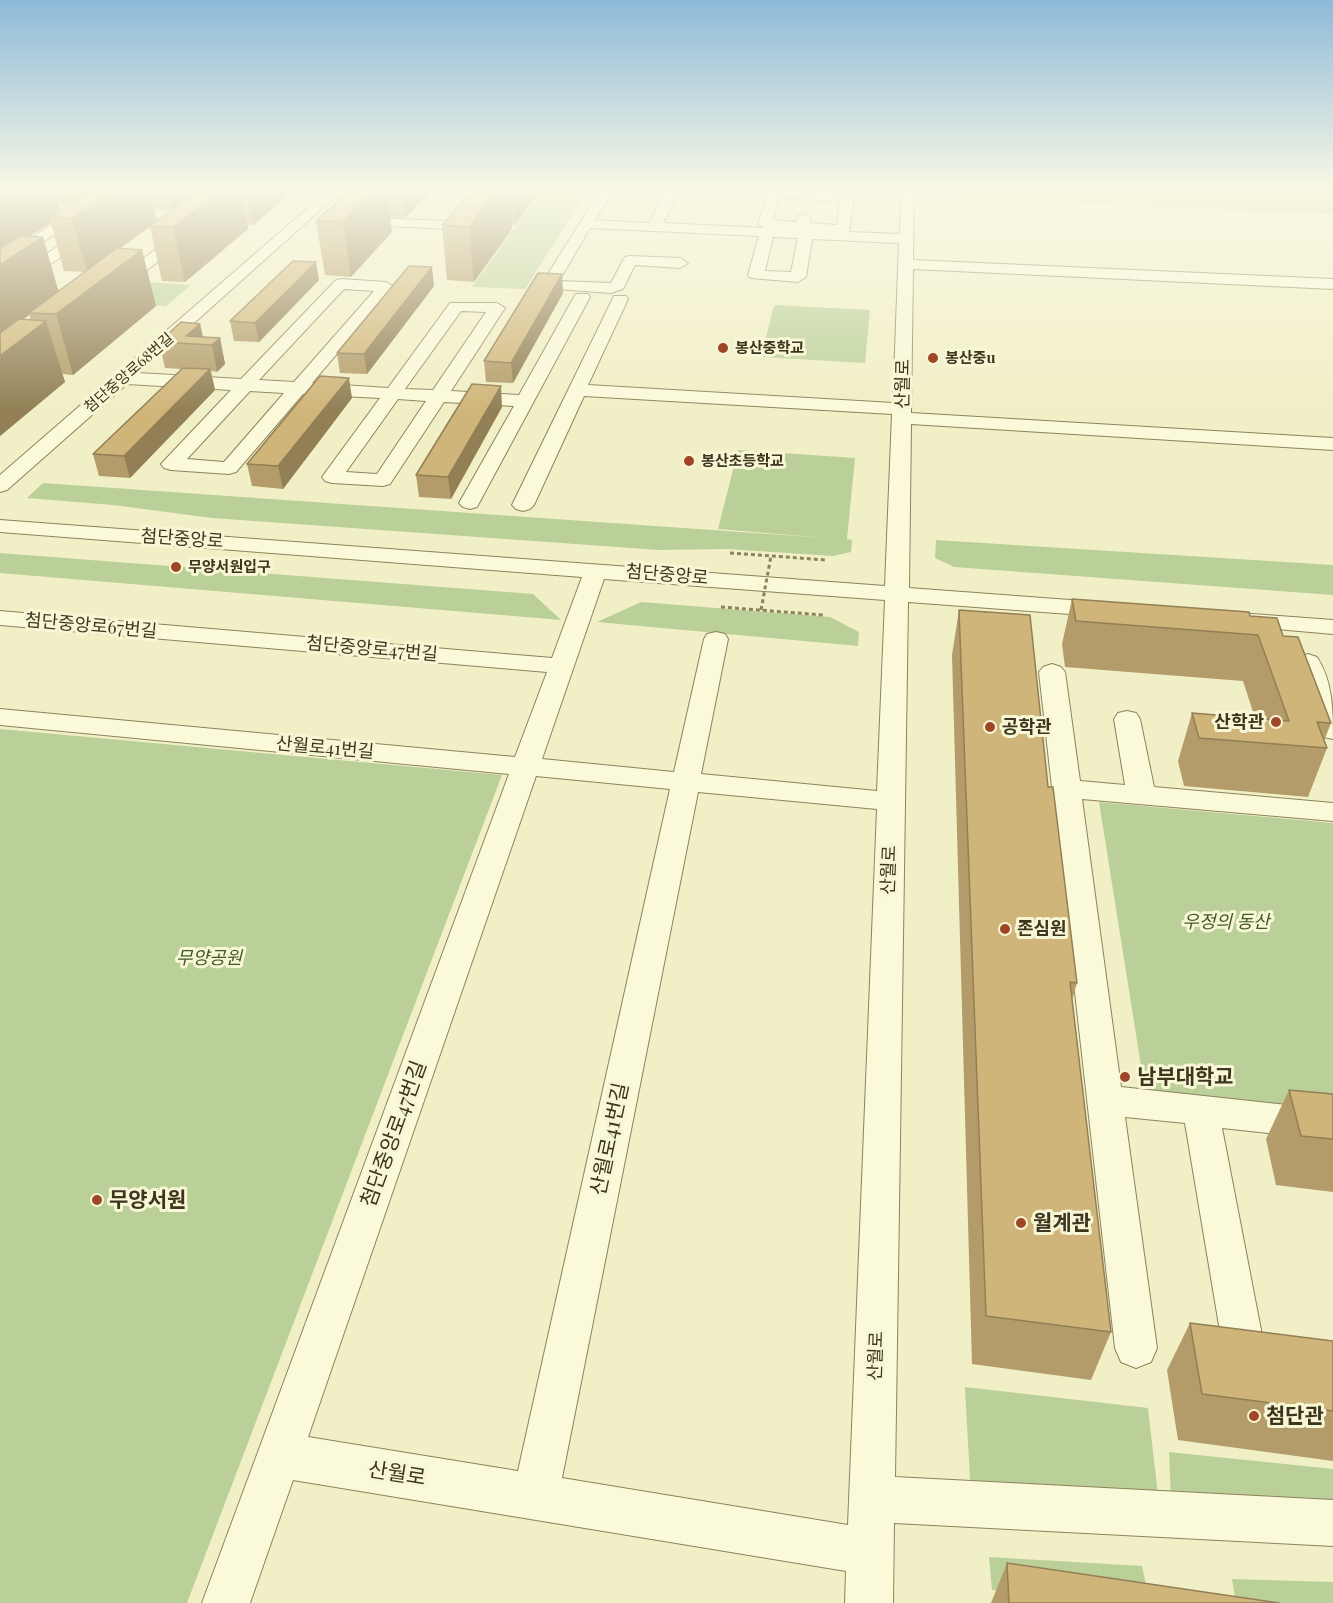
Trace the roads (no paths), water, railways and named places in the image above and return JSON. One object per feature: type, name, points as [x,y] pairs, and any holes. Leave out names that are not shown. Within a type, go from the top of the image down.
[{"type":"street","points":[[0,264],[37,267],[43,263]]},
{"type":"street","points":[[99,288],[117,291],[151,263]]},
{"type":"street","name":"첨단중앙로68번길","points":[[0,486],[253,263]]},
{"type":"street","points":[[562,263],[549,285],[611,288],[617,286],[623,273],[675,276],[680,263]]},
{"type":"street","points":[[759,263],[756,275],[798,277],[800,263]]},
{"type":"street","points":[[906,264],[1333,284]]},
{"type":"street","name":"산월로","points":[[869,1603],[906,264]]},
{"type":"street","points":[[340,284],[386,287],[229,468],[171,464],[246,385],[340,284]]},
{"type":"street","points":[[470,502],[582,297]]},
{"type":"street","points":[[524,505],[620,299]]},
{"type":"street","points":[[456,306],[497,308],[383,480],[332,477],[392,394],[456,306]]},
{"type":"street","points":[[123,378],[525,401]]},
{"type":"street","points":[[578,390],[1333,444]]},
{"type":"street","name":"첨단중앙로","points":[[0,526],[1133,612]]},
{"type":"street","name":"첨단중앙로47번길","points":[[226,1603],[596,570]]},
{"type":"street","name":"첨단중앙로67번길","points":[[0,618],[182,633]]},
{"type":"street","points":[[1215,618],[1333,627]]},
{"type":"street","name":"산월로41번길","points":[[535,1497],[718,623]]},
{"type":"street","name":"첨단중앙로47번길","points":[[182,633],[561,666]]},
{"type":"street","points":[[1308,662],[1326,728]]},
{"type":"street","points":[[1052,672],[1136,1347]]},
{"type":"street","name":"산월로41번길","points":[[0,717],[891,801]]},
{"type":"street","points":[[1126,719],[1141,795]]},
{"type":"street","points":[[1067,789],[1333,813]]},
{"type":"street","points":[[1107,1100],[1333,1125]]},
{"type":"street","points":[[1200,1110],[1246,1361]]},
{"type":"street","name":"산월로","points":[[279,1455],[871,1552]]},
{"type":"street","points":[[872,1499],[1333,1523]]},
{"type":"place","name":"봉산중학교","points":[[723,348]]},
{"type":"place","name":"봉산중u","points":[[933,358]]},
{"type":"place","name":"봉산초등학교","points":[[689,461]]},
{"type":"place","name":"무양서원입구","points":[[176,567]]},
{"type":"place","name":"산학관","points":[[1276,722]]},
{"type":"place","name":"공학관","points":[[990,727]]},
{"type":"place","name":"존심원","points":[[1005,929]]},
{"type":"place","name":"남부대학교","points":[[1125,1077]]},
{"type":"place","name":"무양서원","points":[[97,1200]]},
{"type":"place","name":"월계관","points":[[1021,1223]]},
{"type":"place","name":"첨단관","points":[[1254,1416]]},
{"type":"park label","name":"우정의 동산","points":[[1226,922]]},
{"type":"park label","name":"무양공원","points":[[209,958]]}]
